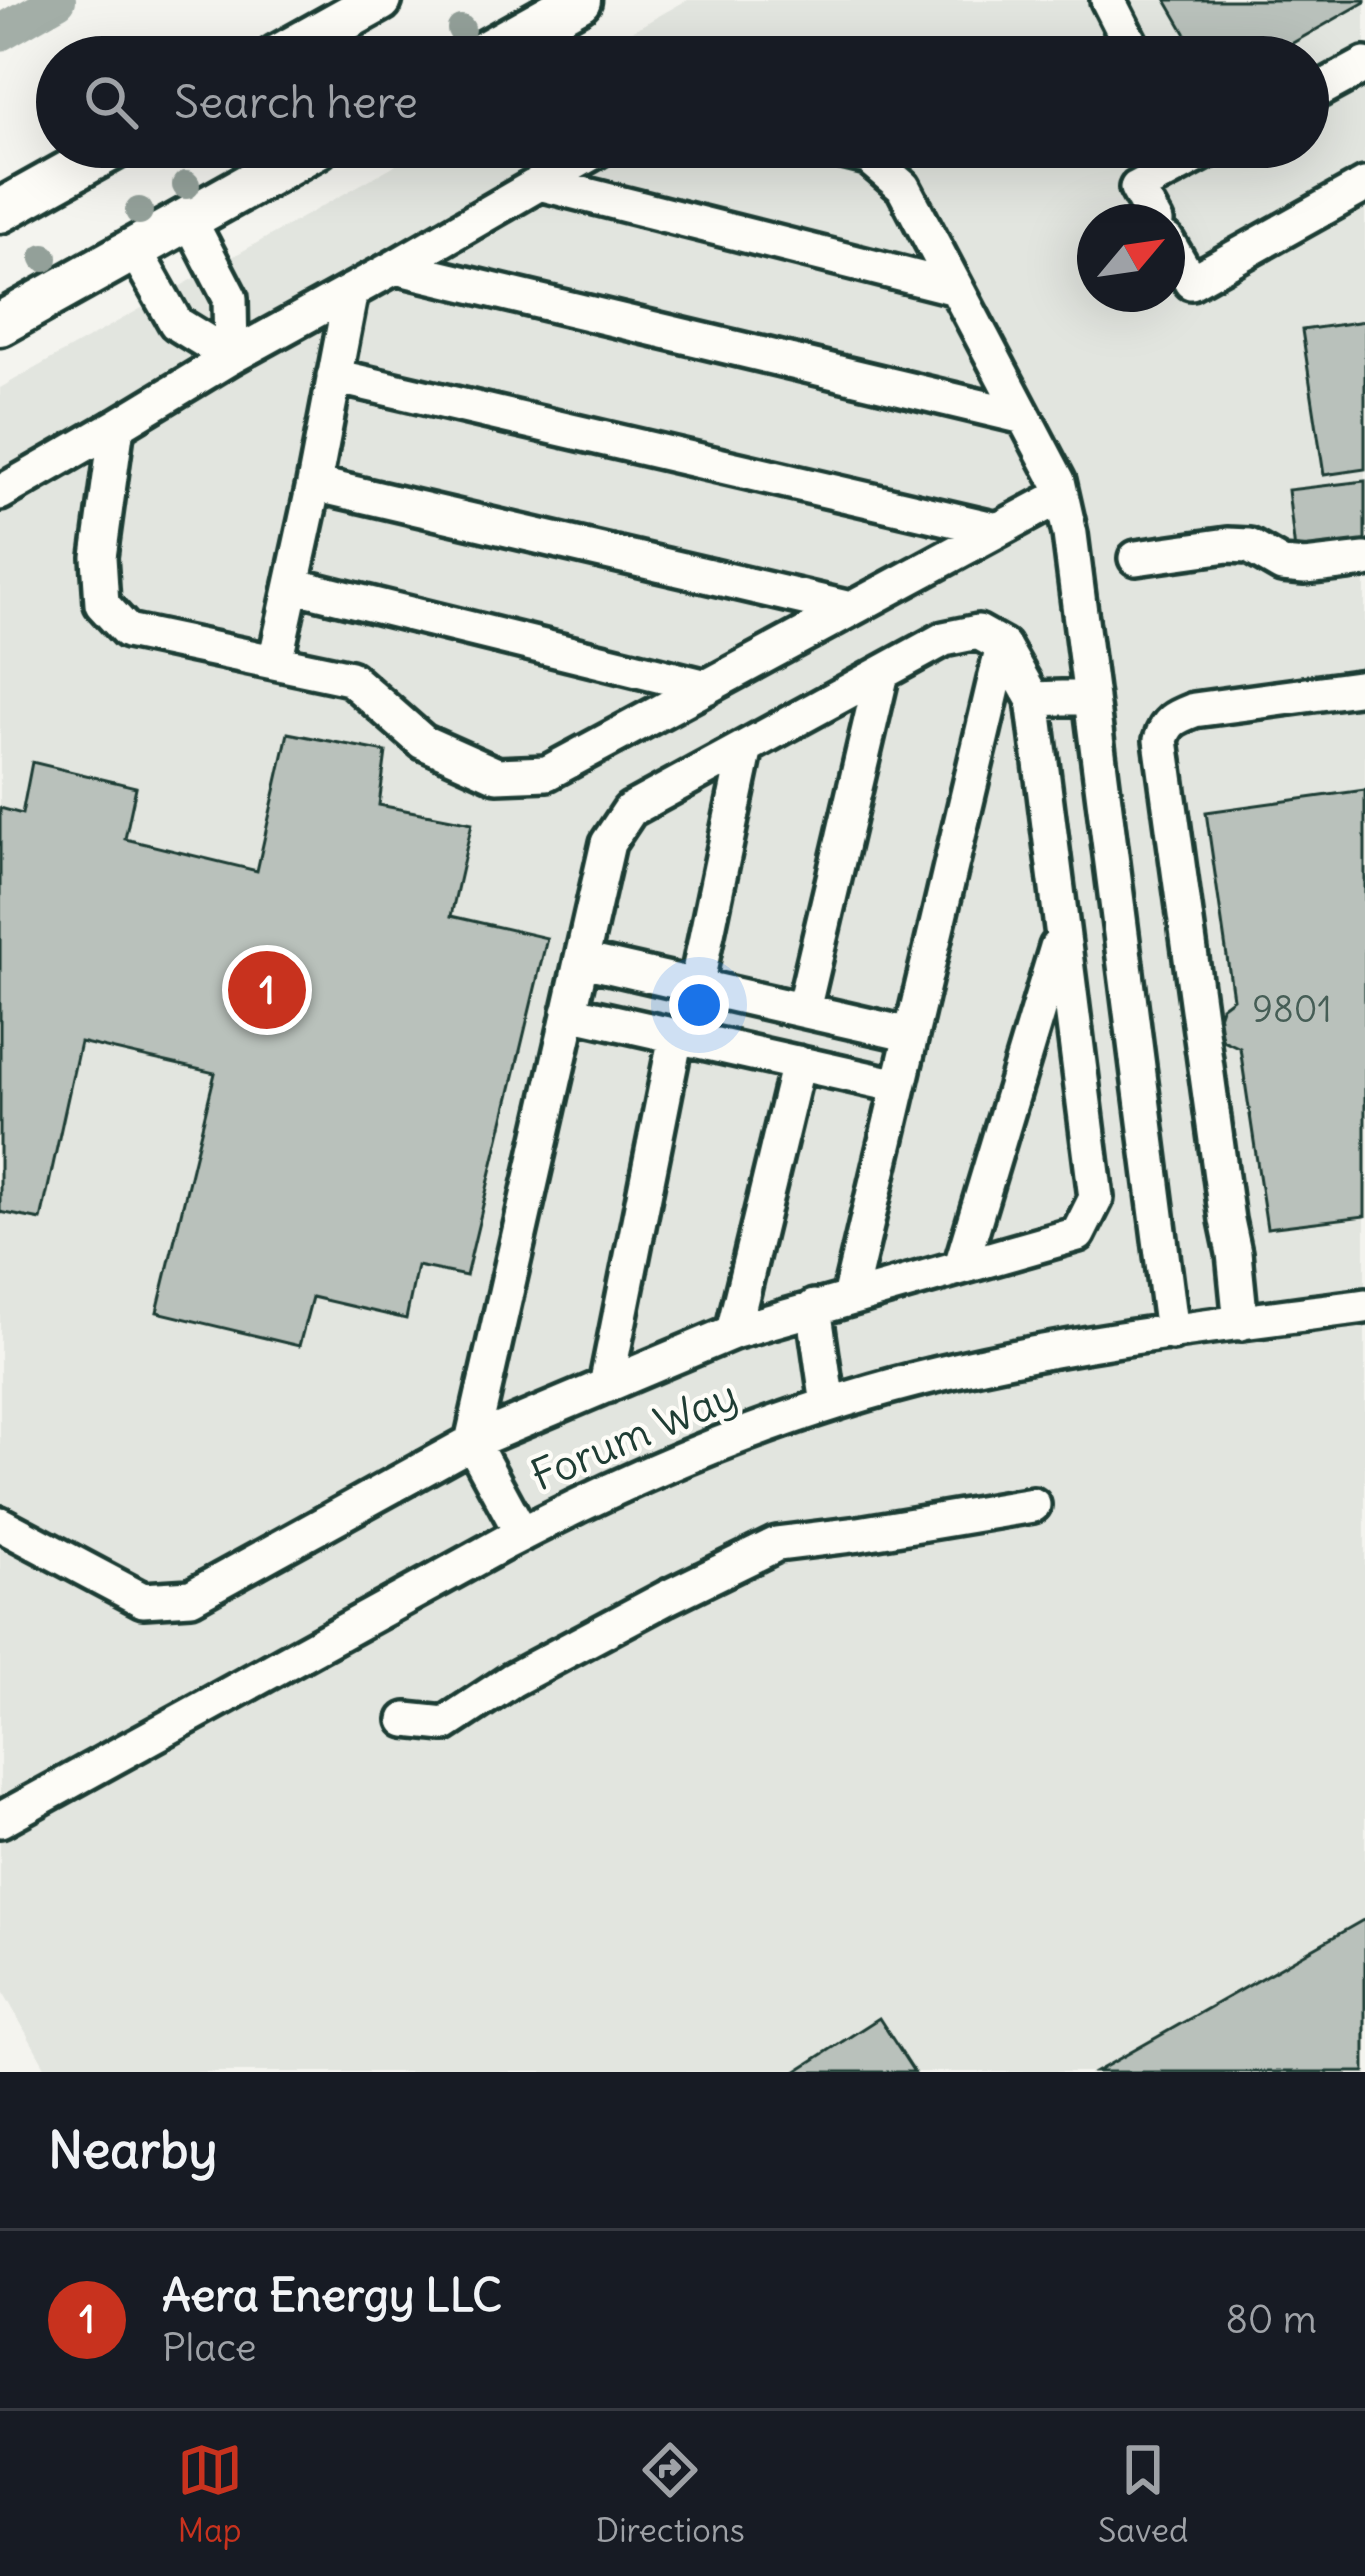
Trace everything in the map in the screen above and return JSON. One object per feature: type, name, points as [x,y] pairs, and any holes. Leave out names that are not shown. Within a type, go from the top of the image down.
[{"type":"main road","points":[[315,36],[380,0]]},
{"type":"main road","points":[[515,36],[579,0]]},
{"type":"main road","points":[[0,211],[77,168]]},
{"type":"main road","points":[[0,324],[280,168]]},
{"type":"street","points":[[1108,0],[1126,36]]},
{"type":"street","points":[[1329,85],[1365,65]]},
{"type":"street","points":[[0,494],[565,168]]},
{"type":"street","points":[[880,168],[903,187],[1058,481],[1070,534],[1172,1333]]},
{"type":"street","points":[[1146,204],[1137,188],[1169,168]]},
{"type":"street","points":[[538,183],[956,288]]},
{"type":"street","points":[[1185,272],[1191,282],[1365,185]]},
{"type":"street","points":[[189,219],[230,298],[231,357]]},
{"type":"street","points":[[134,249],[176,323],[231,357]]},
{"type":"street","points":[[395,267],[1024,417]]},
{"type":"street","points":[[275,662],[351,291]]},
{"type":"street","points":[[334,376],[998,530]]},
{"type":"street","points":[[118,426],[99,556],[102,604],[127,631],[350,678],[423,742],[497,775],[547,773],[1061,496]]},
{"type":"street","points":[[314,484],[851,609]]},
{"type":"street","points":[[1136,558],[1228,545],[1249,546],[1282,566],[1365,560]]},
{"type":"street","points":[[292,585],[707,687]]},
{"type":"street","points":[[0,1524],[143,1600],[190,1598],[472,1442],[733,1332],[1078,1234],[1096,1198],[1033,699],[1003,646],[978,632],[944,639],[630,810],[608,843],[472,1442],[522,1534]]},
{"type":"street","points":[[849,1298],[1003,646]]},
{"type":"street","points":[[803,1010],[882,673]]},
{"type":"street","points":[[1241,1323],[1161,740],[1165,726],[1195,710],[1365,687]]},
{"type":"street","points":[[1033,699],[1091,697]]},
{"type":"street","points":[[696,986],[746,747]]},
{"type":"street","points":[[961,1266],[1060,934]]},
{"type":"street","points":[[582,959],[911,1035]]},
{"type":"street","points":[[569,1012],[899,1086]]},
{"type":"street","points":[[606,1386],[676,1036]]},
{"type":"street","points":[[733,1332],[798,1063]]},
{"type":"street","name":"Forum Way","points":[[0,1820],[522,1534],[701,1450],[828,1405],[938,1374],[1059,1348],[1365,1306]]},
{"type":"street","points":[[814,1307],[828,1405]]},
{"type":"street","points":[[406,1720],[445,1724],[512,1680],[778,1544],[1033,1505]]},
{"type":"shaded area","points":[[687,0],[1365,0],[1365,2072],[48,2072],[0,1986],[0,388],[390,168],[1329,168],[1329,36],[623,36]]},
{"type":"building","points":[[1166,0],[1365,0],[1305,36],[1187,36]]},
{"type":"building","points":[[1365,321],[1365,469],[1324,475],[1302,330]]},
{"type":"building","points":[[1365,481],[1365,550],[1296,560],[1288,490]]},
{"type":"building","points":[[288,733],[386,752],[379,805],[472,823],[451,916],[547,938],[466,1276],[417,1266],[406,1319],[312,1297],[299,1346],[157,1312],[215,1073],[80,1042],[41,1220],[0,1212],[0,808],[22,814],[32,762],[136,787],[125,839],[257,871]]},
{"type":"building","points":[[1365,790],[1365,1216],[1267,1228],[1240,1048],[1223,1040],[1216,1022],[1221,1007],[1233,998],[1206,812]]},
{"type":"building","points":[[1365,1919],[1365,2072],[1096,2072]]},
{"type":"building","points":[[879,2018],[914,2072],[795,2072]]},
{"type":"waterway","points":[[0,33],[58,0]]},
{"type":"place","name":"Aera Energy LLC","points":[[267,990]]}]
